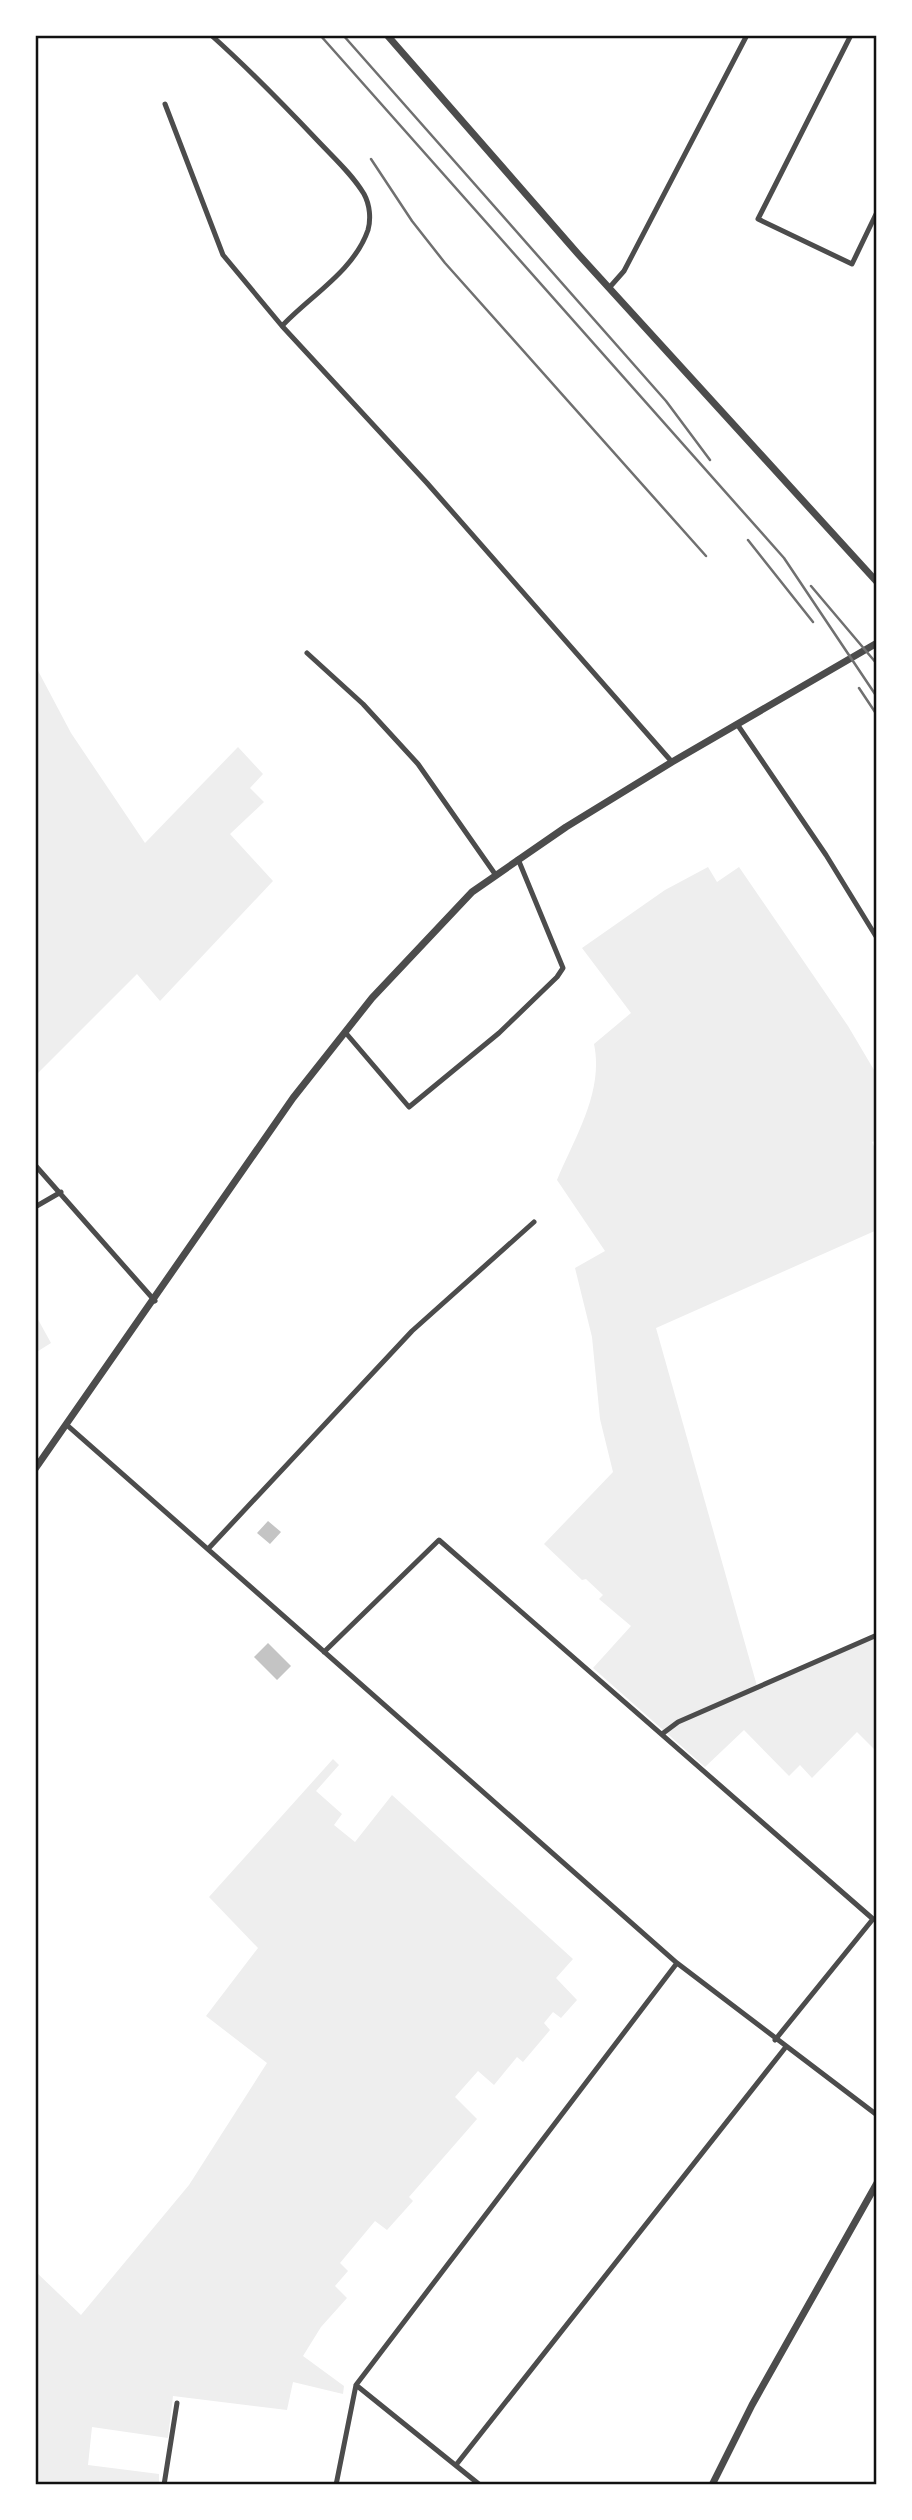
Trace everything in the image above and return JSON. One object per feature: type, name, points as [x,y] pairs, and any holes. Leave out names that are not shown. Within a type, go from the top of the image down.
[{"type":"street","points":[[211,35],[256,75],[351,176],[365,196],[370,215],[368,230],[357,251],[331,281],[282,326]]},
{"type":"street","points":[[387,35],[609,288],[877,582]]},
{"type":"street","points":[[609,288],[631,259],[747,35]]},
{"type":"street","points":[[851,35],[758,219],[852,264],[877,212]]},
{"type":"street","points":[[165,104],[223,255],[282,326],[427,483],[672,762]]},
{"type":"street","points":[[35,1469],[155,1301],[231,1185],[345,1032],[404,961],[472,892],[495,874],[672,762],[877,643]]},
{"type":"street","points":[[307,653],[372,713],[418,764],[495,874]]},
{"type":"street","points":[[737,724],[826,855],[877,938]]},
{"type":"street","points":[[345,1032],[409,1107],[499,1033],[557,978],[563,968],[519,859]]},
{"type":"street","points":[[35,1165],[155,1301]]},
{"type":"street","points":[[35,1207],[61,1192]]},
{"type":"street","points":[[208,1549],[412,1331],[534,1222]]},
{"type":"street","points":[[67,1425],[677,1962],[785,2048],[877,2115]]},
{"type":"street","points":[[324,1652],[439,1539],[873,1919],[775,2039]]},
{"type":"street","points":[[662,1734],[678,1722],[877,1635]]},
{"type":"street","points":[[336,2485],[356,2385],[677,1962]]},
{"type":"street","points":[[456,2465],[785,2048]]},
{"type":"street","points":[[712,2485],[752,2405],[877,2183]]},
{"type":"street","points":[[356,2385],[480,2485]]},
{"type":"street","points":[[164,2485],[177,2403]]},
{"type":"shaded area","points":[[35,665],[71,733],[145,843],[238,747],[263,774],[250,788],[264,802],[230,834],[273,881],[160,1001],[137,974],[35,1076]]},
{"type":"shaded area","points":[[708,867],[717,882],[739,867],[848,1026],[877,1075],[877,1140],[872,1142],[877,1153],[877,1230],[656,1328],[757,1686],[877,1635],[877,1752],[857,1732],[812,1778],[800,1765],[789,1776],[744,1730],[705,1767],[593,1668],[631,1626],[599,1599],[603,1595],[586,1579],[582,1580],[544,1544],[613,1472],[600,1419],[592,1337],[575,1268],[605,1251],[557,1180],[591,1097],[596,1062],[594,1044],[631,1013],[582,948],[665,890]]},
{"type":"shaded area","points":[[35,1314],[51,1343],[35,1353]]},
{"type":"shaded area","points":[[333,1759],[339,1765],[316,1791],[342,1814],[334,1825],[355,1842],[392,1795],[573,1959],[556,1978],[577,2000],[561,2018],[553,2012],[544,2023],[550,2030],[523,2062],[517,2057],[494,2085],[478,2071],[455,2097],[477,2119],[409,2197],[413,2201],[387,2230],[375,2221],[340,2263],[348,2271],[335,2286],[347,2298],[321,2327],[303,2356],[344,2386],[343,2394],[293,2382],[287,2410],[173,2396],[168,2438],[92,2427],[88,2465],[159,2474],[159,2485],[35,2485],[35,2271],[81,2315],[189,2185],[267,2063],[206,2016],[258,1948],[209,1897]]},
{"type":"building","points":[[268,1521],[281,1532],[270,1544],[257,1533]]},
{"type":"building","points":[[268,1643],[291,1666],[277,1680],[254,1657]]},
{"type":"railway","points":[[320,35],[784,558],[877,697]]},
{"type":"railway","points":[[343,35],[666,401],[710,460]]},
{"type":"railway","points":[[371,159],[412,221],[445,263],[706,556]]},
{"type":"railway","points":[[748,540],[813,622]]},
{"type":"railway","points":[[811,586],[877,664]]},
{"type":"railway","points":[[859,688],[877,715]]}]
